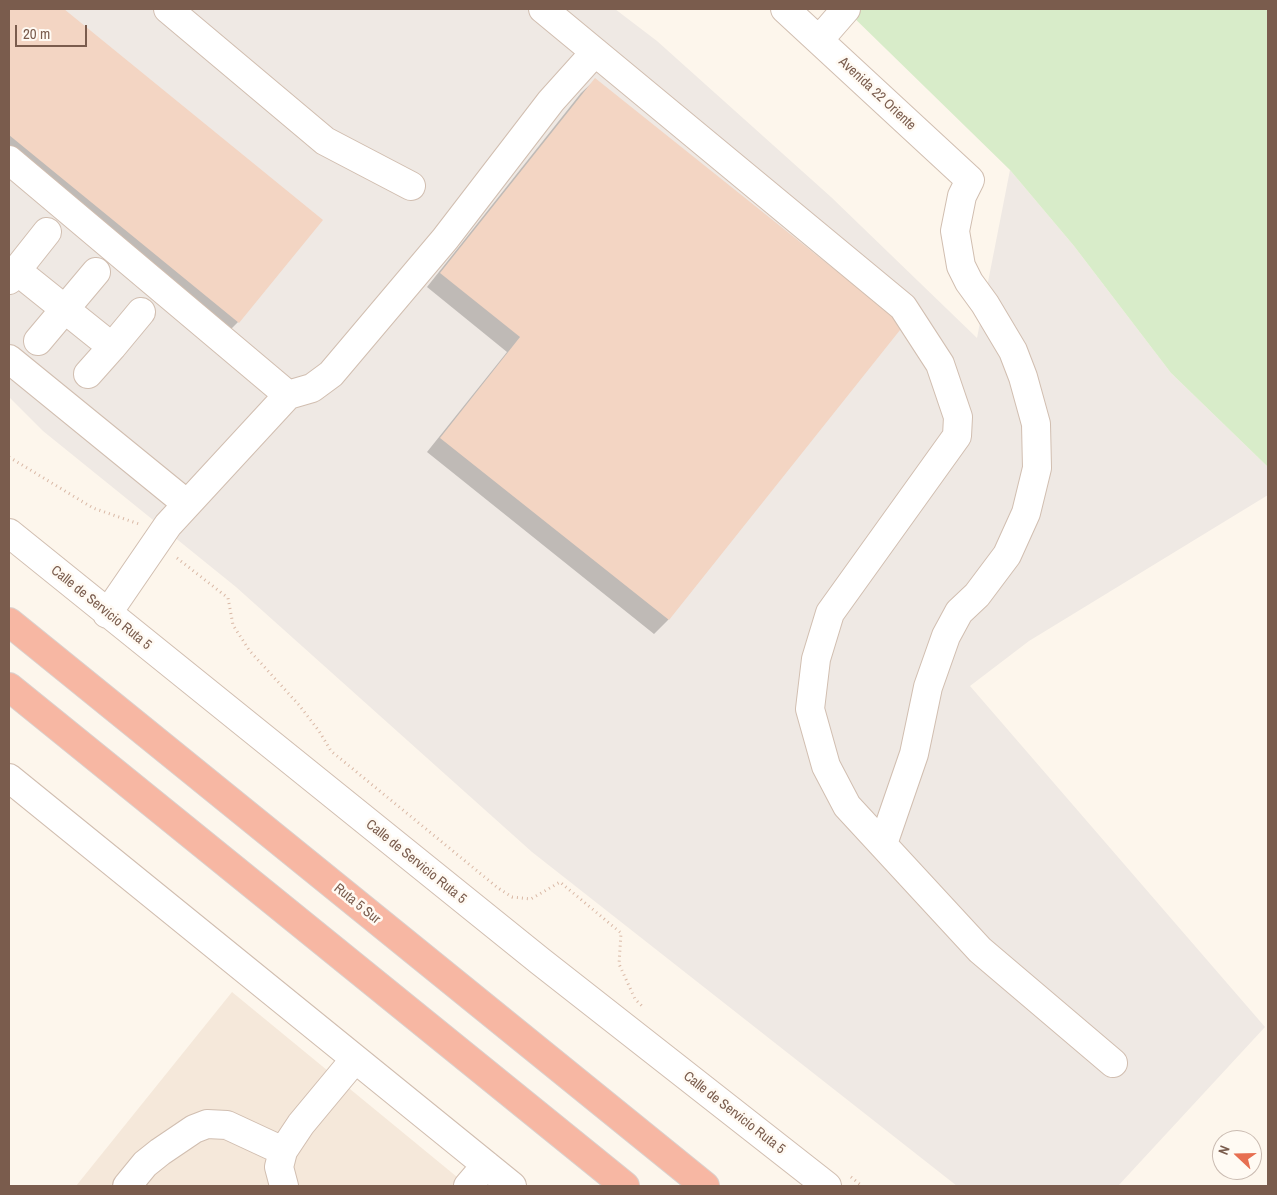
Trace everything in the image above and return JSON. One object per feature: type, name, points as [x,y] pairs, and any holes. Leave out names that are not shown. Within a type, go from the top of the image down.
[{"type":"highway","name":"Ruta 5 Sur","points":[[9,622],[705,1186]]},
{"type":"highway","points":[[9,687],[625,1186]]},
{"type":"street","points":[[168,9],[324,141],[411,186]]},
{"type":"street","points":[[543,9],[904,307],[940,364],[958,417],[957,436],[830,613],[816,659],[810,709],[826,766],[847,806],[980,950],[1113,1063]]},
{"type":"street","name":"Avenida 22 Oriente","points":[[785,9],[970,180],[957,213],[956,249],[968,282],[1000,327],[1023,377],[1036,424],[1037,468],[1033,490],[1018,534],[993,576],[959,612],[936,661],[914,754],[883,844]]},
{"type":"street","points":[[819,40],[846,9]]},
{"type":"street","points":[[107,614],[155,541],[288,395],[312,388],[331,374],[445,239],[551,101],[595,52]]},
{"type":"street","points":[[9,160],[288,395]]},
{"type":"street","points":[[47,232],[12,275],[64,308],[112,347]]},
{"type":"street","points":[[38,341],[96,272]]},
{"type":"street","points":[[88,374],[141,312]]},
{"type":"street","points":[[9,359],[187,504]]},
{"type":"street","name":"Calle de Servicio Ruta 5","points":[[9,533],[532,955],[837,1180]]},
{"type":"street","points":[[9,778],[512,1186]]},
{"type":"street","points":[[284,1186],[279,1167],[283,1150],[301,1124],[355,1059]]},
{"type":"street","points":[[127,1186],[146,1164],[160,1152],[194,1129],[207,1124],[227,1125],[283,1150]]},
{"type":"street","points":[[468,1186],[486,1165]]},
{"type":"path","points":[[9,457],[93,508],[138,523],[155,541],[228,598],[233,625],[249,650],[319,730],[332,751],[498,888],[512,897],[531,898],[560,882],[621,933],[619,964],[635,998],[648,1012]]},
{"type":"path","points":[[837,1180],[862,1186]]},
{"type":"shaded area","points":[[9,9],[615,9],[657,41],[831,197],[977,338],[1010,170],[1074,246],[1171,373],[1268,467],[1268,495],[1029,641],[970,686],[1265,1027],[1118,1186],[957,1186],[532,852],[236,587],[43,431],[9,397]]},
{"type":"shaded area","points":[[232,992],[468,1186],[76,1186]]},
{"type":"green space","points":[[845,9],[1268,9],[1268,467],[1171,373],[1074,246],[1010,170]]},
{"type":"building","points":[[9,9],[64,9],[323,220],[239,323],[9,135]]},
{"type":"building","points":[[595,78],[904,325],[669,620],[440,438],[520,337],[440,273]]}]
